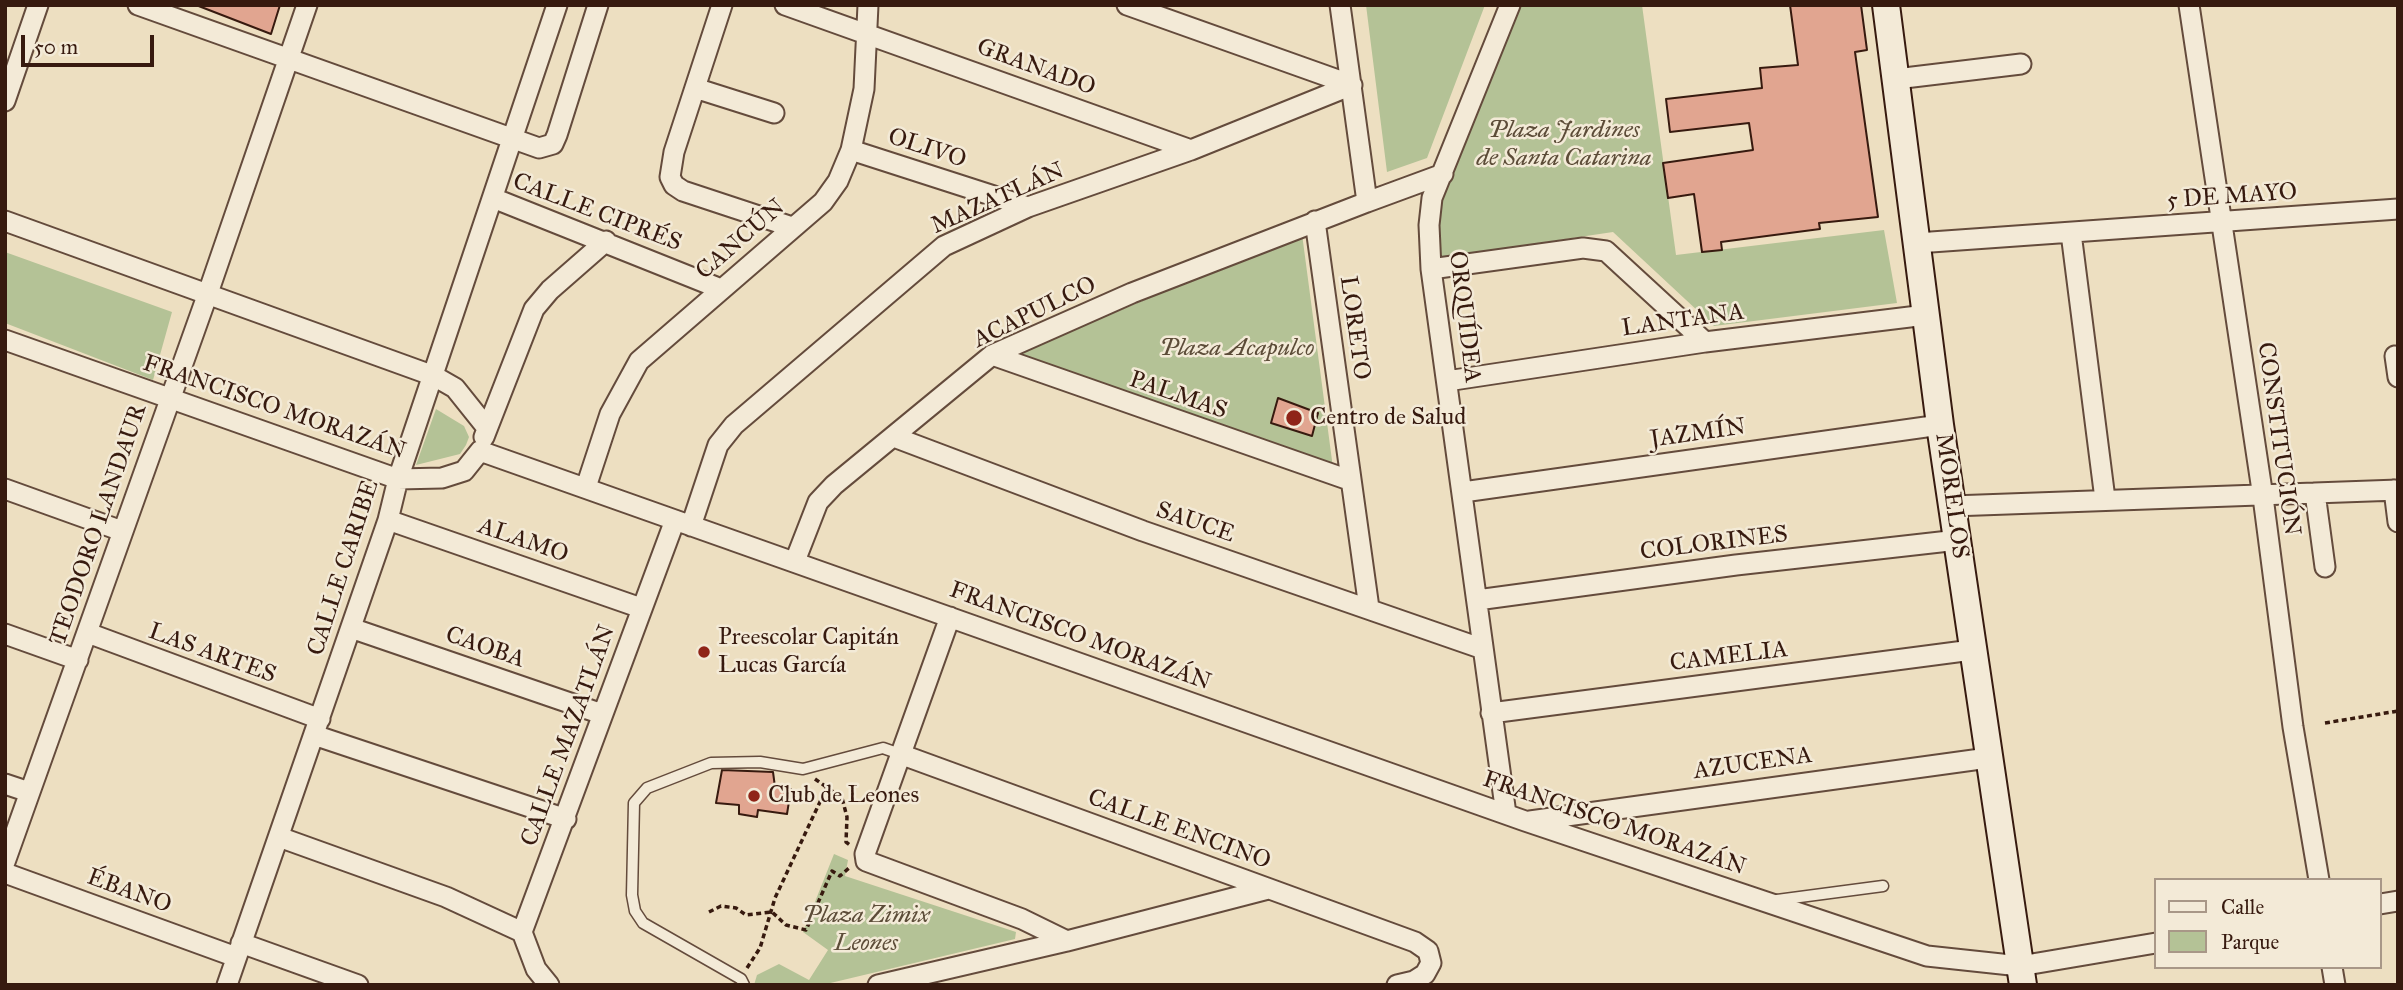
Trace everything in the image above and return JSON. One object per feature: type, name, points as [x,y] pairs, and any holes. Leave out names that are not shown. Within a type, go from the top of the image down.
[{"type":"street","points":[[5,101],[38,5]]},
{"type":"street","points":[[138,5],[540,148],[553,144],[598,5]]},
{"type":"street","name":"TEODORO LANDAUR","points":[[5,862],[207,296],[307,5]]},
{"type":"street","name":"CALLE CARIBE","points":[[227,985],[388,520],[398,479],[557,5]]},
{"type":"street","points":[[722,5],[674,152],[670,177],[674,185],[683,191],[792,227]]},
{"type":"street","name":"GRANADO","points":[[785,5],[1191,150]]},
{"type":"street","name":"CANCÚN","points":[[586,487],[610,414],[639,361],[823,202],[838,181],[851,150],[864,89],[864,34],[868,5]]},
{"type":"street","points":[[1127,5],[1352,85]]},
{"type":"street","points":[[1340,5],[1367,202]]},
{"type":"street","name":"ORQUÍDEA","points":[[1506,814],[1431,269],[1432,198],[1510,5]]},
{"type":"street","name":"MORELOS","points":[[1886,5],[1940,425],[2022,975]]},
{"type":"street","name":"CONSTITUCIÓN","points":[[2189,5],[2263,497],[2293,727],[2319,878]]},
{"type":"street","points":[[1896,79],[2021,64]]},
{"type":"street","name":"MAZATLÁN","points":[[683,523],[718,445],[734,425],[935,252],[1028,208],[1191,150],[1352,85]]},
{"type":"street","points":[[695,88],[774,113]]},
{"type":"street","name":"OLIVO","points":[[851,150],[1028,208]]},
{"type":"street","name":"ACAPULCO","points":[[795,561],[818,502],[834,485],[992,355],[1121,298],[1315,221],[1443,174]]},
{"type":"street","name":"CALLE CIPRÉS","points":[[493,198],[721,289]]},
{"type":"street","name":"5 DE MAYO","points":[[1917,243],[2398,209]]},
{"type":"street","points":[[5,221],[434,376],[455,388],[487,428]]},
{"type":"street","name":"LORETO","points":[[1315,221],[1349,480],[1369,608]]},
{"type":"street","points":[[2070,233],[2105,499]]},
{"type":"street","points":[[480,451],[534,309],[550,290],[606,241]]},
{"type":"street","points":[[1431,269],[1583,248],[1606,251],[1705,342]]},
{"type":"street","name":"LANTANA","points":[[1447,381],[1705,342],[1926,315]]},
{"type":"street","name":"FRANCISCO MORAZÁN","points":[[5,340],[398,479],[416,481],[442,478],[464,471],[480,451],[1525,821],[1927,956],[2022,975],[2154,943]]},
{"type":"street","name":"PALMAS","points":[[992,355],[1349,480]]},
{"type":"street","points":[[2395,356],[2398,377]]},
{"type":"street","name":"JAZMÍN","points":[[1463,492],[1940,425]]},
{"type":"street","name":"SAUCE","points":[[894,437],[1143,531],[1483,649]]},
{"type":"street","points":[[5,489],[122,531]]},
{"type":"street","points":[[1952,506],[2105,499],[2263,497],[2396,490],[2398,522]]},
{"type":"street","points":[[2315,493],[2325,567]]},
{"type":"street","name":"ALAMO","points":[[388,520],[641,608]]},
{"type":"street","name":"CALLE MAZATLÁN","points":[[522,932],[566,819],[641,608],[683,523]]},
{"type":"street","name":"COLORINES","points":[[1477,600],[1736,565],[1958,540]]},
{"type":"street","points":[[950,617],[900,754],[860,852],[866,861],[884,869],[1022,919],[1067,941]]},
{"type":"street","name":"CAOBA","points":[[351,628],[602,714]]},
{"type":"street","name":"LAS ARTES","points":[[88,633],[317,727],[566,819]]},
{"type":"street","points":[[5,634],[78,660]]},
{"type":"street","name":"CAMELIA","points":[[1492,713],[1972,650]]},
{"type":"street","name":"CALLE ENCINO","points":[[900,754],[1415,942],[1428,951],[1431,963],[1425,974],[1414,981],[1397,985]]},
{"type":"street","name":"AZUCENA","points":[[1525,821],[1988,758]]},
{"type":"street","points":[[5,784],[29,792]]},
{"type":"street","points":[[279,837],[446,897],[522,932],[536,969],[549,985]]},
{"type":"street","name":"ÉBANO","points":[[5,873],[239,950],[358,985]]},
{"type":"street","points":[[878,985],[1067,941],[1268,889]]},
{"type":"lane","points":[[743,982],[643,923],[635,911],[632,895],[634,803],[647,788],[711,763],[761,762],[803,769],[866,750],[883,748],[900,754]]},
{"type":"lane","points":[[1766,902],[1883,886]]},
{"type":"path","points":[[2325,723],[2398,711]]},
{"type":"path","points":[[709,912],[721,906],[736,908],[746,915],[772,912],[786,925],[806,930],[832,871],[840,876],[848,872],[860,852],[846,842],[847,817],[842,798],[826,789],[803,769]]},
{"type":"path","points":[[743,982],[751,959],[760,948],[775,898],[826,789]]},
{"type":"green space","points":[[1366,5],[1485,5],[1427,158],[1387,172]]},
{"type":"green space","name":"Plaza Jardines de Santa Catarina","points":[[1519,5],[1642,5],[1676,255],[1884,230],[1897,303],[1714,326],[1613,232],[1438,258],[1435,240],[1440,202]]},
{"type":"green space","name":"Plaza Acapulco","points":[[1302,234],[1333,468],[1018,353]]},
{"type":"green space","points":[[5,252],[172,312],[153,380],[5,323]]},
{"type":"green space","points":[[436,409],[464,426],[469,437],[460,454],[416,465]]},
{"type":"green space","name":"Plaza Zimix Leones","points":[[834,854],[848,860],[845,876],[1016,932],[1015,939],[822,985],[754,985],[757,975],[779,964],[809,980],[828,950],[803,932]]},
{"type":"building","points":[[196,5],[280,5],[271,34]]},
{"type":"building","points":[[1790,5],[1861,5],[1867,50],[1855,52],[1878,217],[1819,223],[1820,229],[1721,242],[1722,250],[1702,252],[1694,194],[1668,198],[1663,163],[1753,150],[1749,123],[1670,132],[1666,99],[1762,88],[1760,68],[1798,65]]},
{"type":"building","name":"Centro de Salud","points":[[1278,398],[1318,413],[1312,436],[1271,423]]},
{"type":"building","name":"Club de Leones","points":[[722,770],[773,772],[775,787],[791,789],[787,814],[758,810],[757,817],[739,814],[739,805],[716,803]]},
{"type":"place","name":"Centro de Salud","points":[[1294,418]]},
{"type":"place","name":"Preescolar Capitán Lucas García","points":[[704,652]]},
{"type":"place","name":"Club de Leones","points":[[754,796]]}]
